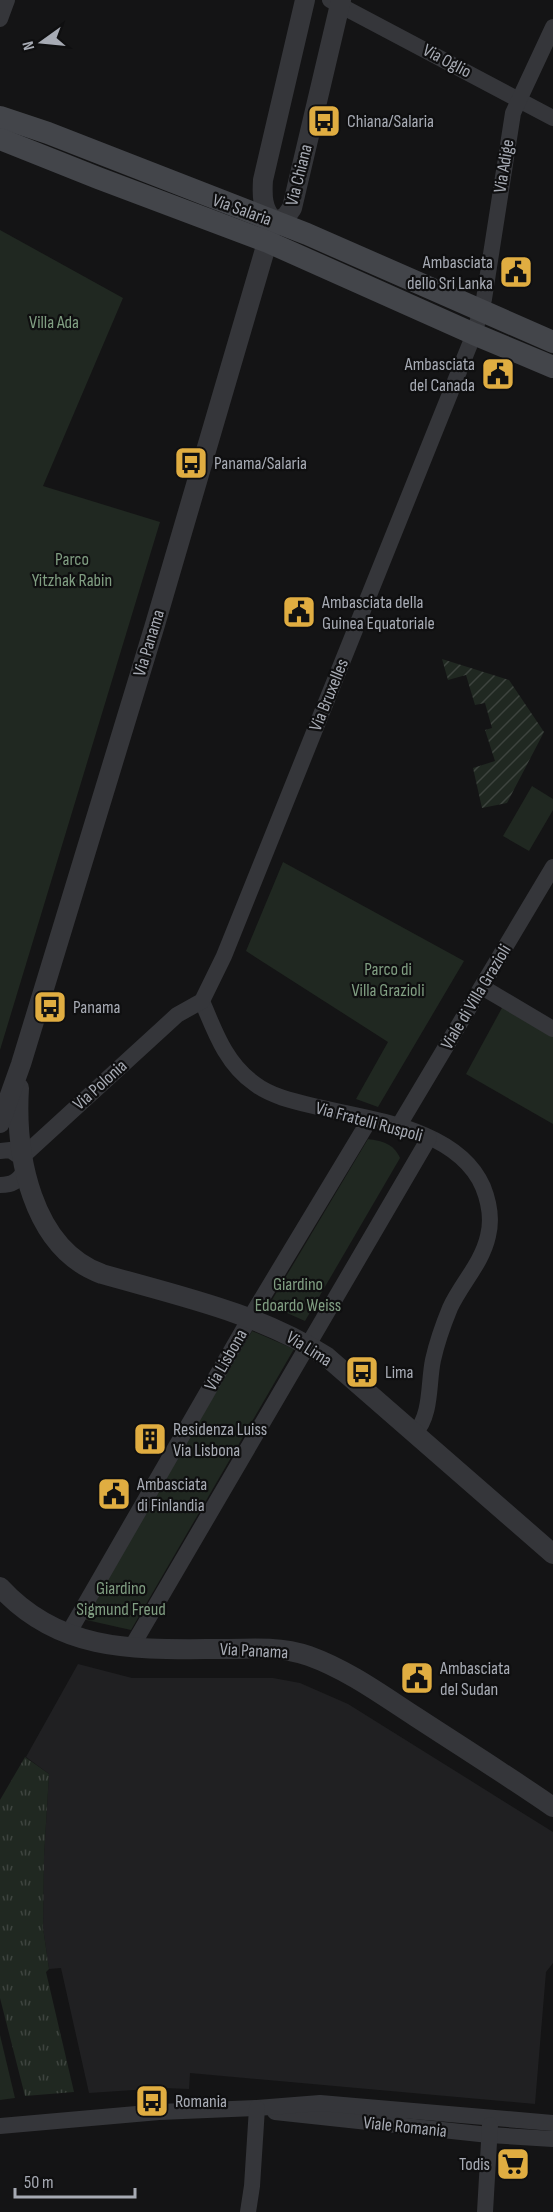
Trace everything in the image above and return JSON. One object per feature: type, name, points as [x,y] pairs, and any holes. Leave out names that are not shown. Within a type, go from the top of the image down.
[{"type":"main road","name":"Via Salaria","points":[[0,117],[228,205],[271,231],[474,334],[553,367]]},
{"type":"main road","name":"Via Salaria","points":[[0,139],[98,178],[271,231],[553,342]]},
{"type":"street","points":[[0,19],[8,0]]},
{"type":"street","name":"Via Chiana","points":[[305,0],[264,172],[263,204],[271,231],[292,208],[337,2]]},
{"type":"street","name":"Via Oglio","points":[[337,2],[553,118]]},
{"type":"street","name":"Via Adige","points":[[480,312],[513,113],[553,27]]},
{"type":"street","points":[[228,205],[254,190],[264,172]]},
{"type":"street","name":"Via Panama","points":[[21,1064],[154,628],[271,231]]},
{"type":"street","points":[[474,334],[480,312]]},
{"type":"street","name":"Via Bruxelles","points":[[202,1001],[224,956],[474,334]]},
{"type":"street","name":"Viale di Villa Grazioli","points":[[398,1127],[553,867]]},
{"type":"street","points":[[483,987],[553,1029]]},
{"type":"street","name":"Via Polonia","points":[[0,1185],[18,1181],[24,1162],[177,1015],[202,1001]]},
{"type":"street","name":"Via Fratelli Ruspoli","points":[[202,1001],[225,1051],[239,1070],[255,1085],[268,1092],[308,1105],[370,1119],[429,1138],[457,1153],[472,1168],[484,1191],[490,1225],[484,1248],[452,1305],[439,1336],[430,1372],[425,1416],[415,1433]]},
{"type":"street","points":[[0,1123],[21,1064]]},
{"type":"street","name":"Via Lima","points":[[21,1064],[18,1107],[24,1162],[36,1203],[45,1223],[67,1253],[83,1266],[102,1274],[250,1318],[327,1357],[553,1554]]},
{"type":"street","name":"Via Lisbona","points":[[68,1634],[250,1318],[370,1119]]},
{"type":"street","points":[[131,1648],[429,1138]]},
{"type":"street","points":[[0,1151],[10,1150],[24,1162]]},
{"type":"street","name":"Via Panama","points":[[0,1587],[22,1608],[68,1634],[99,1644],[131,1648],[277,1649],[320,1660],[362,1682],[553,1807]]},
{"type":"street","name":"Viale Romania","points":[[0,2126],[159,2112],[320,2103],[490,2127],[553,2139]]},
{"type":"street","points":[[248,2212],[257,2108]]},
{"type":"street","name":"Viale Romania","points":[[490,2127],[553,2123]]},
{"type":"street","points":[[485,2212],[490,2127]]},
{"type":"shaded area","points":[[78,1664],[132,1678],[273,1678],[300,1683],[348,1704],[553,1832],[553,1963],[546,1972],[535,2104],[190,2073],[189,2089],[164,2088],[89,2093],[61,1968],[49,1969],[43,1928],[44,1856],[49,1774],[26,1757]]},
{"type":"green space","name":"Parco Yitzhak Rabin","points":[[0,230],[123,298],[43,486],[160,522],[0,1050]]},
{"type":"green space","points":[[442,659],[509,680],[544,732],[507,803],[482,808],[473,768],[495,761],[485,730],[492,728],[485,703],[475,705],[466,675],[448,680]]},
{"type":"green space","points":[[532,786],[553,799],[553,810],[529,851],[503,836]]},
{"type":"green space","name":"Parco di Villa Grazioli","points":[[283,862],[464,961],[378,1107],[356,1099],[388,1042],[246,951]]},
{"type":"green space","points":[[503,1006],[553,1037],[553,1124],[466,1074]]},
{"type":"green space","name":"Giardino Edoardo Weiss","points":[[368,1139],[387,1144],[400,1158],[305,1321],[269,1305]]},
{"type":"green space","name":"Giardino Sigmund Freud","points":[[252,1331],[294,1349],[131,1630],[82,1619]]},
{"type":"green space","points":[[25,1757],[49,1774],[44,1856],[43,1928],[49,1969],[46,1972],[74,2092],[25,2096],[0,1998],[0,1800]]},
{"type":"green space","points":[[0,2035],[15,2098],[0,2100]]},
{"type":"place","name":"Chiana/Salaria","points":[[324,121]]},
{"type":"place","name":"Ambasciata dello Sri Lanka","points":[[516,272]]},
{"type":"place","name":"Ambasciata del Canada","points":[[498,374]]},
{"type":"place","name":"Panama/Salaria","points":[[191,463]]},
{"type":"place","name":"Ambasciata della Guinea Equatoriale","points":[[299,612]]},
{"type":"place","name":"Panama","points":[[50,1007]]},
{"type":"place","name":"Lima","points":[[362,1372]]},
{"type":"place","name":"Residenza Luiss Via Lisbona","points":[[150,1439]]},
{"type":"place","name":"Ambasciata di Finlandia","points":[[114,1494]]},
{"type":"place","name":"Ambasciata del Sudan","points":[[417,1678]]},
{"type":"place","name":"Romania","points":[[152,2101]]},
{"type":"place","name":"Todis","points":[[513,2164]]},
{"type":"park label","name":"Villa Ada","points":[[54,322]]}]
